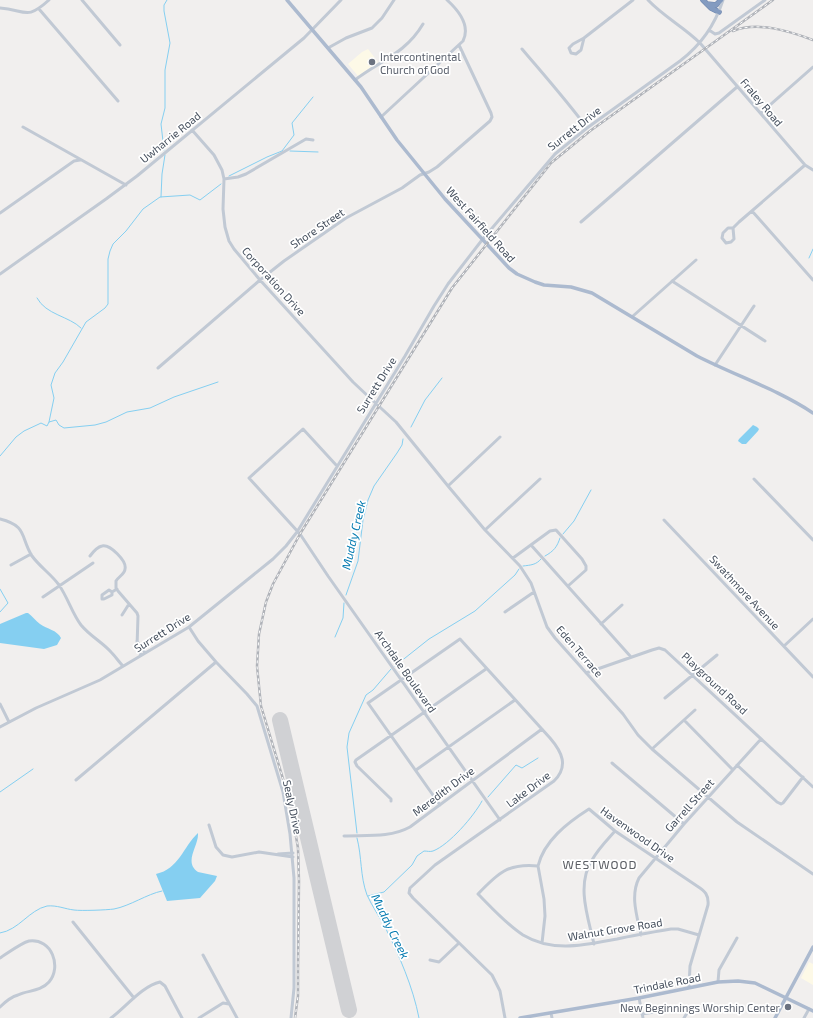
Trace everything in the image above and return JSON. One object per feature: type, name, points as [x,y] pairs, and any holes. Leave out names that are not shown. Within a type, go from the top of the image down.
[{"type":"highway","points":[[704,2],[714,5],[722,0]]},
{"type":"highway","points":[[704,2],[719,12]]},
{"type":"main road","name":"West Fairfield Road","points":[[287,0],[355,80],[424,173],[482,240],[509,268],[525,279],[544,285],[583,289],[596,295],[682,347],[715,365],[781,394],[797,402],[813,413]]},
{"type":"main road","points":[[775,1018],[813,948]]},
{"type":"main road","name":"Trindale Road","points":[[520,1018],[639,998],[718,982],[738,981],[755,983],[813,1011]]},
{"type":"street","points":[[0,8],[28,13],[39,9],[49,0]]},
{"type":"street","points":[[82,0],[120,45]]},
{"type":"street","name":"Uwharrie Road","points":[[0,274],[126,185],[312,30],[340,0]]},
{"type":"street","points":[[328,48],[346,38],[365,32],[372,28],[382,18],[394,0]]},
{"type":"street","points":[[381,117],[463,41],[466,34],[465,25],[459,12],[447,0]]},
{"type":"street","points":[[584,38],[582,48],[578,53],[573,54],[570,52],[569,48],[572,44],[584,38],[633,0]]},
{"type":"street","name":"Fraley Road","points":[[648,0],[660,12],[685,29],[700,43],[805,165],[813,170]]},
{"type":"street","name":"Surrett Drive","points":[[0,727],[36,708],[100,680],[189,627],[273,559],[286,546],[298,532],[448,284],[482,240],[548,161],[562,147],[680,61],[700,43],[719,12],[722,0]]},
{"type":"street","points":[[709,30],[715,34],[719,33],[765,0]]},
{"type":"street","points":[[39,9],[118,101]]},
{"type":"street","points":[[355,80],[404,48],[418,33],[423,24]]},
{"type":"street","name":"Shore Street","points":[[158,368],[284,261],[333,226],[372,203],[402,188],[420,174],[429,172],[437,167],[490,120],[492,116],[459,45]]},
{"type":"street","points":[[522,48],[555,86],[587,128]]},
{"type":"street","points":[[761,113],[813,67]]},
{"type":"street","points":[[581,222],[737,87]]},
{"type":"street","points":[[23,127],[126,185]]},
{"type":"street","name":"Corporation Drive","points":[[192,130],[217,160],[222,170],[224,179],[225,227],[229,241],[237,255],[353,382],[375,403]]},
{"type":"street","points":[[224,179],[246,174],[306,138],[312,140]]},
{"type":"street","points":[[0,213],[74,161],[82,160]]},
{"type":"street","points":[[733,228],[734,239],[731,242],[726,243],[722,238],[723,233],[728,228],[733,228],[805,165]]},
{"type":"street","points":[[752,211],[813,280]]},
{"type":"street","points":[[633,316],[696,260]]},
{"type":"street","points":[[672,281],[764,341]]},
{"type":"street","points":[[715,365],[754,306]]},
{"type":"street","name":"Eden Terrace","points":[[375,403],[399,425],[485,530],[513,558],[526,574],[547,627],[555,638],[623,714],[639,736],[736,822],[813,874]]},
{"type":"street","name":"Archdale Boulevard","points":[[337,466],[303,430],[249,478],[298,532],[500,820]]},
{"type":"street","points":[[448,486],[500,437]]},
{"type":"street","points":[[754,478],[813,540]]},
{"type":"street","points":[[485,530],[540,479]]},
{"type":"street","points":[[0,519],[9,521],[17,526],[25,536],[31,554],[59,586],[81,625],[96,640],[111,651],[123,666]]},
{"type":"street","name":"Swathmore Avenue","points":[[664,520],[813,677]]},
{"type":"street","points":[[513,558],[552,530],[556,530],[582,558],[586,566],[586,570],[568,586]]},
{"type":"street","points":[[531,545],[631,657]]},
{"type":"street","points":[[90,556],[101,546],[107,546],[112,549],[125,564],[125,570],[116,581],[117,589],[138,616],[137,647],[141,656]]},
{"type":"street","points":[[12,565],[31,554]]},
{"type":"street","points":[[43,597],[93,562]]},
{"type":"street","points":[[112,592],[117,589]]},
{"type":"street","points":[[505,612],[534,592]]},
{"type":"street","points":[[122,615],[129,604]]},
{"type":"street","points":[[601,624],[622,605]]},
{"type":"street","points":[[784,646],[813,619]]},
{"type":"street","name":"Sealy Drive","points":[[189,627],[216,662],[248,694],[256,706],[283,792],[293,855],[294,878],[294,980],[291,1018]]},
{"type":"street","name":"Lake Drive","points":[[391,736],[368,703],[460,639],[542,729],[557,746],[561,753],[563,764],[561,773],[549,786],[435,865],[410,888],[409,893],[413,898],[492,975],[500,991],[505,1018]]},
{"type":"street","points":[[137,641],[145,653]]},
{"type":"street","name":"Playground Road","points":[[586,673],[652,650],[662,649],[668,652],[813,787]]},
{"type":"street","points":[[665,698],[717,655]]},
{"type":"street","points":[[76,780],[216,662]]},
{"type":"street","points":[[391,801],[391,798],[367,777],[355,762],[356,760],[486,669]]},
{"type":"street","points":[[416,770],[516,700]]},
{"type":"street","points":[[0,704],[9,722]]},
{"type":"street","points":[[652,749],[694,710]]},
{"type":"street","points":[[684,720],[733,770]]},
{"type":"street","name":"Meredith Drive","points":[[344,836],[390,834],[400,832],[410,827],[542,729]]},
{"type":"street","points":[[391,736],[440,805]]},
{"type":"street","name":"Garrell Street","points":[[641,934],[634,904],[634,890],[639,878],[655,857],[761,739]]},
{"type":"street","points":[[612,763],[684,824]]},
{"type":"street","points":[[737,766],[781,804],[803,777]]},
{"type":"street","name":"Havenwood Drive","points":[[538,866],[542,854],[550,842],[579,815],[589,809],[615,831],[701,888],[708,897],[708,905],[689,970],[689,987]]},
{"type":"street","points":[[209,825],[216,847],[223,855],[232,857],[259,852],[293,855]]},
{"type":"street","points":[[594,944],[583,893],[584,880],[592,860],[615,831]]},
{"type":"street","points":[[538,866],[545,908],[542,943]]},
{"type":"street","name":"Walnut Grove Road","points":[[538,866],[515,867],[505,870],[478,894],[513,927],[530,939],[542,943],[566,947],[594,944],[641,934],[676,929],[699,935]]},
{"type":"street","points":[[73,922],[134,998]]},
{"type":"street","points":[[718,982],[719,970],[736,938]]},
{"type":"street","points":[[0,958],[26,942],[37,941],[44,944],[50,950],[55,961],[55,966],[50,981],[42,988],[16,995],[0,1007]]},
{"type":"street","points":[[430,960],[439,962],[459,943]]},
{"type":"street","points":[[203,955],[237,1018]]},
{"type":"street","points":[[111,1018],[134,998],[151,986],[160,982],[165,986],[182,1018]]},
{"type":"street","points":[[639,998],[642,1016],[660,1011]]},
{"type":"street","points":[[199,1018],[223,1003],[230,1004]]},
{"type":"street","points":[[804,1018],[809,1009]]},
{"type":"street","points":[[551,1013],[552,1018]]},
{"type":"street","points":[[684,1018],[687,1013]]},
{"type":"shaded area","points":[[368,49],[378,62],[358,76],[348,64]]},
{"type":"shaded area","points":[[809,962],[813,964],[813,985],[801,978]]},
{"type":"water","points":[[753,425],[759,429],[758,431],[746,444],[742,444],[738,441],[739,439]]},
{"type":"water","points":[[28,613],[40,624],[59,635],[61,638],[57,645],[44,649],[0,643],[0,624]]},
{"type":"water","points":[[198,833],[192,864],[198,872],[217,876],[215,881],[200,898],[167,901],[156,874],[164,871],[175,863]]},
{"type":"waterway","points":[[164,150],[161,124],[165,108],[165,70],[170,43],[164,11],[164,5],[167,0]]},
{"type":"waterway","points":[[282,151],[294,135],[292,123],[313,97]]},
{"type":"waterway","points":[[229,176],[282,151]]},
{"type":"waterway","points":[[290,151],[318,152]]},
{"type":"waterway","points":[[161,197],[165,155]]},
{"type":"waterway","points":[[49,422],[54,398],[51,385],[55,373],[86,322],[108,304],[108,259],[113,244],[126,231],[143,209],[160,197],[190,195],[200,200],[221,184]]},
{"type":"waterway","points":[[809,258],[813,249]]},
{"type":"waterway","points":[[37,298],[46,308],[81,328]]},
{"type":"waterway","name":"Muddy Creek","points":[[411,427],[425,400],[442,378]]},
{"type":"waterway","points":[[0,456],[16,437],[24,431],[41,423],[47,426],[49,422],[56,420],[59,425],[64,428],[95,425],[106,422],[127,412],[150,408],[174,397],[218,382]]},
{"type":"waterway","name":"Muddy Creek","points":[[346,595],[358,561],[363,520],[368,500],[374,486],[402,445],[403,439]]},
{"type":"waterway","points":[[563,534],[574,521],[591,490]]},
{"type":"waterway","points":[[545,556],[555,548],[560,538]]},
{"type":"waterway","points":[[523,566],[535,564],[541,559]]},
{"type":"waterway","points":[[395,666],[429,639],[475,611],[515,575],[519,569]]},
{"type":"waterway","points":[[0,589],[8,603],[0,612]]},
{"type":"waterway","name":"Muddy Creek","points":[[335,637],[343,618],[344,603]]},
{"type":"waterway","name":"Muddy Creek","points":[[357,833],[347,747],[349,733],[366,695],[373,690],[391,669]]},
{"type":"waterway","points":[[488,797],[516,765],[522,768],[538,758]]},
{"type":"waterway","points":[[0,792],[33,769]]},
{"type":"waterway","points":[[368,896],[384,892],[412,865],[417,856],[424,851],[433,851],[446,843],[467,822],[482,801]]},
{"type":"waterway","name":"Muddy Creek","points":[[357,838],[363,881],[367,895],[385,927],[400,960],[413,995],[419,1018]]},
{"type":"waterway","points":[[0,933],[13,928],[35,911],[47,906],[71,910],[114,909],[162,891]]},
{"type":"runway","points":[[280,720],[349,1010]]},
{"type":"railway","points":[[295,1018],[298,996],[298,848],[290,802],[261,706],[257,666],[259,634],[266,602],[273,584],[300,534],[452,288],[551,163],[590,131],[773,0]]},
{"type":"railway","points":[[733,31],[753,27],[773,28],[794,33],[813,40]]},
{"type":"place","name":"Intercontinental Church of God","points":[[372,62]]},
{"type":"place","name":"New Beginnings Worship Center","points":[[788,1007]]},
{"type":"district","name":"WESTWOOD","points":[[600,864]]}]
